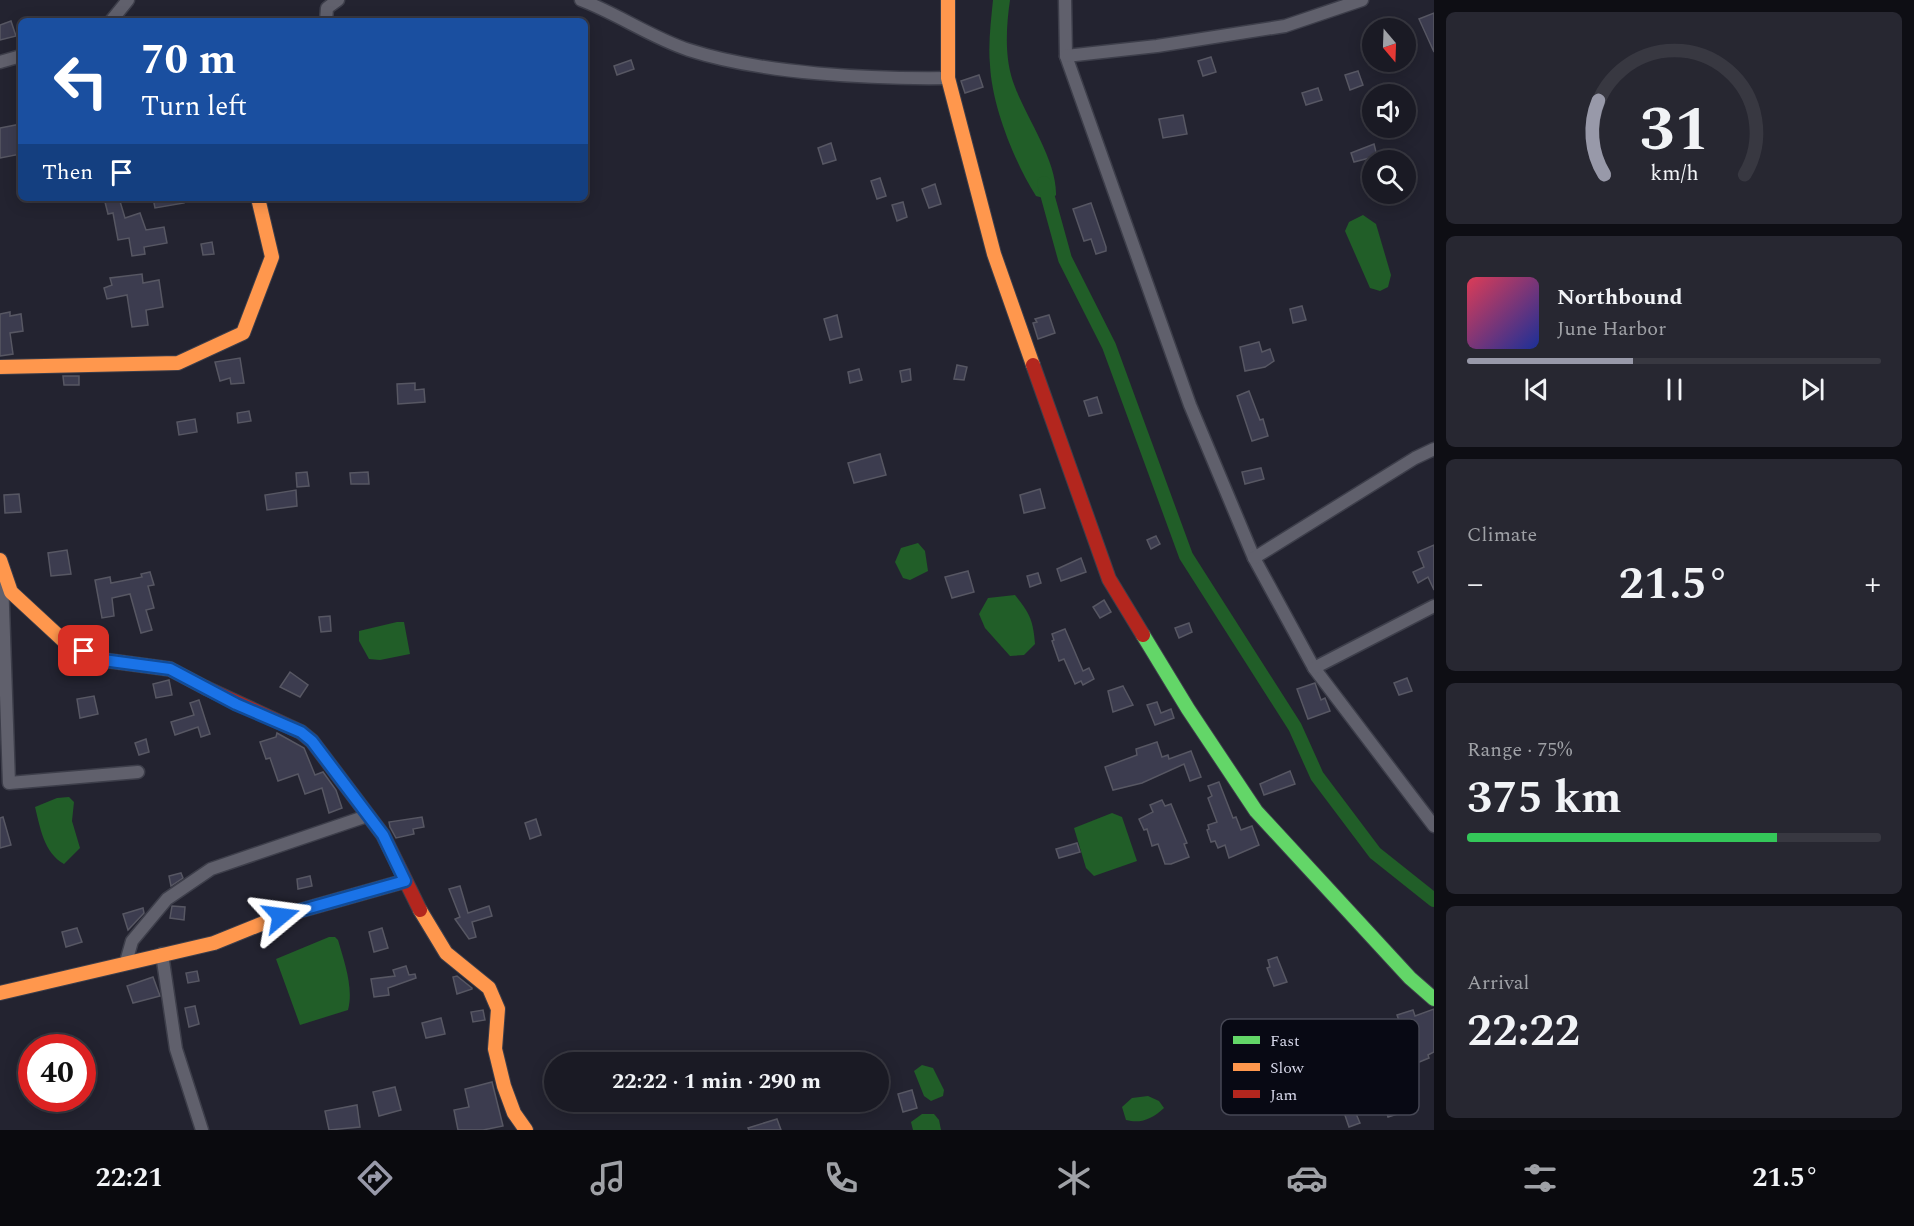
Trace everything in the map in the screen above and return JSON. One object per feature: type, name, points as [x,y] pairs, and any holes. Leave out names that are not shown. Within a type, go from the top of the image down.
[{"type":"street","points":[[113,18],[128,0]]},
{"type":"street","points":[[326,18],[327,8],[338,0]]},
{"type":"street","points":[[581,0],[688,50],[750,63],[872,77],[948,78]]},
{"type":"street","points":[[948,0],[948,78],[994,254],[1110,579],[1188,709],[1256,811],[1410,978],[1434,999]]},
{"type":"street","points":[[1065,0],[1066,57],[1190,405],[1254,558],[1314,668],[1434,826]]},
{"type":"street","points":[[1066,57],[1157,46],[1285,26],[1362,0]]},
{"type":"street","points":[[0,62],[18,57]]},
{"type":"street","points":[[0,367],[178,363],[243,333],[272,257],[259,201]]},
{"type":"street","points":[[1254,558],[1414,458],[1434,449]]},
{"type":"street","points":[[1,565],[4,784],[138,772]]},
{"type":"street","points":[[1,565],[11,592],[65,642],[103,660],[170,669],[236,704],[301,732],[312,741],[383,835],[405,881],[446,953],[489,988],[498,1009],[495,1049],[504,1086],[514,1113],[526,1130]]},
{"type":"street","points":[[1314,668],[1434,606]]},
{"type":"street","points":[[126,962],[132,941],[167,899],[211,869],[367,816]]},
{"type":"street","points":[[0,993],[214,943],[281,916],[405,881]]},
{"type":"street","points":[[162,954],[176,1049],[202,1130]]},
{"type":"shaded area","points":[[993,0],[1010,0],[1007,33],[1011,77],[1052,168],[1056,195],[1051,200],[1036,196],[1005,133],[995,98],[989,57]]},
{"type":"shaded area","points":[[1363,215],[1376,224],[1391,275],[1388,287],[1380,291],[1370,288],[1345,231],[1349,222]]},
{"type":"shaded area","points":[[918,543],[925,551],[928,571],[910,580],[903,578],[895,562],[901,548]]},
{"type":"shaded area","points":[[1015,595],[1030,618],[1035,644],[1024,655],[1010,656],[985,628],[979,614],[988,598]]},
{"type":"shaded area","points":[[404,622],[410,654],[380,660],[369,659],[359,641],[359,631]]},
{"type":"shaded area","points":[[69,797],[74,802],[72,821],[80,848],[64,864],[47,846],[35,807],[57,798]]},
{"type":"shaded area","points":[[1112,813],[1122,817],[1137,861],[1094,876],[1086,868],[1074,828]]},
{"type":"shaded area","points":[[329,937],[335,937],[338,940],[345,966],[350,993],[348,1010],[300,1025],[276,959]]},
{"type":"shaded area","points":[[922,1065],[933,1068],[944,1090],[943,1096],[931,1101],[924,1096],[914,1071]]},
{"type":"shaded area","points":[[1148,1096],[1159,1101],[1164,1108],[1146,1120],[1126,1120],[1122,1107],[1132,1098]]},
{"type":"shaded area","points":[[922,1114],[934,1114],[939,1120],[941,1130],[913,1130],[911,1122]]},
{"type":"building","points":[[1434,13],[1434,52],[1419,19]]},
{"type":"building","points":[[11,21],[16,36],[0,40],[0,25]]},
{"type":"building","points":[[1211,57],[1216,72],[1203,76],[1198,61]]},
{"type":"building","points":[[631,60],[634,69],[617,75],[614,66]]},
{"type":"building","points":[[1358,71],[1362,85],[1350,90],[1345,75]]},
{"type":"building","points":[[979,75],[983,87],[965,93],[961,81]]},
{"type":"building","points":[[1318,88],[1322,100],[1306,105],[1302,93]]},
{"type":"building","points":[[1183,115],[1187,134],[1163,138],[1159,119]]},
{"type":"building","points":[[18,125],[18,155],[0,158],[0,128]]},
{"type":"building","points":[[831,143],[836,160],[823,164],[818,148]]},
{"type":"building","points":[[1374,144],[1376,150],[1362,150],[1362,160],[1354,162],[1351,153]]},
{"type":"building","points":[[880,178],[886,196],[877,199],[871,181]]},
{"type":"building","points":[[935,184],[941,204],[929,208],[922,189]]},
{"type":"building","points":[[105,201],[120,201],[125,218],[140,213],[146,230],[164,227],[167,243],[144,247],[145,254],[132,256],[129,238],[118,240],[113,213],[108,214]]},
{"type":"building","points":[[154,201],[184,201],[184,203],[155,208]]},
{"type":"building","points":[[903,202],[907,217],[897,221],[892,205]]},
{"type":"building","points":[[1091,203],[1106,247],[1106,251],[1096,254],[1091,239],[1084,241],[1073,209]]},
{"type":"building","points":[[212,242],[214,254],[203,255],[201,244]]},
{"type":"building","points":[[142,274],[143,283],[159,280],[163,307],[146,310],[148,325],[132,327],[127,295],[107,299],[104,288],[112,285],[110,278]]},
{"type":"building","points":[[1302,306],[1306,320],[1293,323],[1290,309]]},
{"type":"building","points":[[10,312],[10,316],[21,314],[23,331],[10,333],[13,354],[0,356],[0,314]]},
{"type":"building","points":[[837,315],[842,337],[830,340],[824,319]]},
{"type":"building","points":[[1049,315],[1055,333],[1038,339],[1033,323],[1037,322],[1035,319]]},
{"type":"building","points":[[1259,342],[1262,352],[1270,349],[1274,361],[1265,367],[1245,371],[1240,347]]},
{"type":"building","points":[[240,358],[244,383],[231,384],[230,378],[220,381],[215,362]]},
{"type":"building","points":[[957,365],[967,367],[964,380],[954,379]]},
{"type":"building","points":[[859,369],[862,380],[850,383],[848,372]]},
{"type":"building","points":[[910,369],[911,380],[902,382],[900,371]]},
{"type":"building","points":[[63,376],[79,376],[79,385],[64,385]]},
{"type":"building","points":[[415,383],[415,390],[424,389],[425,402],[398,404],[397,384]]},
{"type":"building","points":[[1249,391],[1260,420],[1263,419],[1268,436],[1252,441],[1237,396]]},
{"type":"building","points":[[1097,397],[1102,413],[1089,416],[1084,401]]},
{"type":"building","points":[[249,411],[251,421],[238,423],[237,413]]},
{"type":"building","points":[[195,419],[197,432],[179,435],[177,422]]},
{"type":"building","points":[[880,454],[886,475],[854,483],[848,463]]},
{"type":"building","points":[[1261,468],[1264,479],[1245,484],[1242,472]]},
{"type":"building","points":[[307,472],[309,486],[297,487],[296,473]]},
{"type":"building","points":[[368,472],[369,484],[351,484],[350,473]]},
{"type":"building","points":[[1040,489],[1045,508],[1024,513],[1020,495]]},
{"type":"building","points":[[296,490],[297,506],[267,510],[265,495]]},
{"type":"building","points":[[19,494],[21,512],[5,513],[4,495]]},
{"type":"building","points":[[1156,536],[1160,544],[1151,549],[1147,540]]},
{"type":"building","points":[[1434,545],[1434,590],[1428,577],[1418,583],[1413,572],[1424,567],[1418,552]]},
{"type":"building","points":[[67,550],[71,574],[51,576],[48,553]]},
{"type":"building","points":[[1081,558],[1086,572],[1061,581],[1057,569]]},
{"type":"building","points":[[968,571],[974,592],[952,598],[945,577]]},
{"type":"building","points":[[150,572],[154,585],[148,586],[154,608],[146,610],[152,630],[141,633],[130,594],[112,598],[114,616],[102,618],[95,580],[110,577],[111,583],[142,577],[141,574]]},
{"type":"building","points":[[1038,573],[1041,583],[1030,587],[1027,576]]},
{"type":"building","points":[[1104,600],[1111,612],[1100,618],[1093,607]]},
{"type":"building","points":[[330,616],[331,631],[321,632],[319,617]]},
{"type":"building","points":[[1189,623],[1192,632],[1179,638],[1175,628]]},
{"type":"building","points":[[1065,629],[1083,671],[1089,668],[1094,679],[1083,685],[1081,681],[1075,684],[1064,659],[1059,661],[1052,641],[1054,640],[1052,634]]},
{"type":"building","points":[[290,672],[308,685],[300,697],[280,687]]},
{"type":"building","points":[[1407,678],[1412,691],[1399,695],[1394,683]]},
{"type":"building","points":[[169,680],[172,695],[156,698],[153,684]]},
{"type":"building","points":[[1315,683],[1321,700],[1325,698],[1330,711],[1308,719],[1297,689]]},
{"type":"building","points":[[1123,686],[1133,705],[1113,712],[1108,691]]},
{"type":"building","points":[[94,696],[98,714],[80,718],[77,699]]},
{"type":"building","points":[[199,700],[210,734],[201,737],[198,727],[175,735],[171,722],[194,715],[190,703]]},
{"type":"building","points":[[1157,702],[1161,713],[1171,709],[1174,718],[1155,725],[1147,705]]},
{"type":"building","points":[[277,733],[304,748],[315,775],[323,772],[336,790],[342,808],[329,813],[322,788],[305,794],[298,774],[278,781],[270,758],[266,759],[260,742],[276,737]]},
{"type":"building","points":[[146,739],[149,752],[139,755],[135,743]]},
{"type":"building","points":[[1157,742],[1162,757],[1168,755],[1169,759],[1191,751],[1201,777],[1190,781],[1184,764],[1142,783],[1113,790],[1105,767],[1137,755],[1136,749]]},
{"type":"building","points":[[1290,771],[1295,784],[1264,795],[1260,784]]},
{"type":"building","points":[[1219,782],[1233,818],[1236,817],[1241,830],[1252,826],[1259,845],[1229,858],[1225,845],[1218,848],[1215,841],[1211,842],[1207,830],[1208,825],[1217,822],[1208,798],[1212,796],[1208,786]]},
{"type":"building","points":[[1162,800],[1165,806],[1171,804],[1187,843],[1184,844],[1189,857],[1171,864],[1165,864],[1158,844],[1152,846],[1147,829],[1144,830],[1139,819],[1153,812],[1150,805]]},
{"type":"building","points":[[3,817],[11,845],[0,848],[0,818]]},
{"type":"building","points":[[422,817],[424,827],[413,829],[414,834],[396,838],[390,827],[389,822]]},
{"type":"building","points":[[536,819],[541,835],[530,839],[525,823]]},
{"type":"building","points":[[1077,843],[1080,852],[1059,858],[1056,849]]},
{"type":"building","points":[[181,873],[183,878],[171,886],[169,876]]},
{"type":"building","points":[[310,876],[312,886],[298,889],[297,879]]},
{"type":"building","points":[[460,886],[468,913],[489,906],[492,916],[472,922],[476,937],[469,939],[455,919],[460,917],[449,889]]},
{"type":"building","points":[[172,906],[185,907],[184,920],[170,918]]},
{"type":"building","points":[[143,908],[144,913],[128,930],[123,914]]},
{"type":"building","points":[[77,928],[82,942],[66,947],[62,932]]},
{"type":"building","points":[[382,928],[388,948],[374,952],[369,932]]},
{"type":"building","points":[[1277,957],[1287,982],[1274,986],[1267,968],[1270,967],[1268,960]]},
{"type":"building","points":[[406,966],[409,975],[415,974],[416,978],[388,988],[389,995],[374,997],[371,979],[395,976],[393,970]]},
{"type":"building","points":[[197,971],[199,981],[188,983],[186,973]]},
{"type":"building","points":[[457,976],[472,989],[457,994],[453,977]]},
{"type":"building","points":[[153,977],[160,996],[133,1003],[127,986]]},
{"type":"building","points":[[195,1006],[199,1024],[189,1027],[185,1008]]},
{"type":"building","points":[[1434,1009],[1434,1052],[1428,1055],[1429,1058],[1419,1062],[1419,1019],[1398,1019],[1397,1015],[1413,1010],[1415,1016]]},
{"type":"building","points":[[483,1010],[485,1020],[473,1022],[471,1012]]},
{"type":"building","points":[[441,1018],[445,1034],[426,1038],[422,1023]]},
{"type":"building","points":[[492,1082],[503,1126],[483,1130],[458,1130],[454,1110],[469,1107],[465,1089]]},
{"type":"building","points":[[395,1087],[401,1110],[379,1116],[373,1092]]},
{"type":"building","points":[[912,1090],[917,1108],[903,1112],[898,1094]]},
{"type":"building","points":[[357,1105],[360,1127],[329,1130],[325,1111]]},
{"type":"building","points":[[1345,1115],[1357,1115],[1360,1123],[1349,1127]]},
{"type":"building","points":[[777,1119],[781,1130],[749,1130],[748,1128]]},
{"type":"waterway","points":[[1044,183],[1065,259],[1109,346],[1186,556],[1295,727],[1317,776],[1375,853],[1434,900]]},
{"type":"traffic: fast","points":[[1143,635],[1188,709],[1256,811],[1410,978],[1434,999]]},
{"type":"traffic: slow","points":[[948,0],[948,78],[994,254],[1033,365]]},
{"type":"traffic: slow","points":[[0,367],[178,363],[243,333],[272,257],[259,201]]},
{"type":"traffic: slow","points":[[0,560],[11,592],[65,642],[103,660],[170,669],[206,688]]},
{"type":"traffic: slow","points":[[0,993],[214,943],[281,916],[405,881]]},
{"type":"traffic: slow","points":[[420,910],[446,953],[489,988],[498,1009],[495,1049],[504,1086],[514,1113],[526,1130]]},
{"type":"traffic: jam","points":[[1033,365],[1109,579],[1143,635]]},
{"type":"traffic: jam","points":[[206,688],[301,732],[312,741],[383,835],[420,910]]},
{"type":"route","points":[[84,651],[103,660],[170,669],[236,704],[301,732],[312,741],[315,748],[383,835],[405,881],[281,916]]}]
